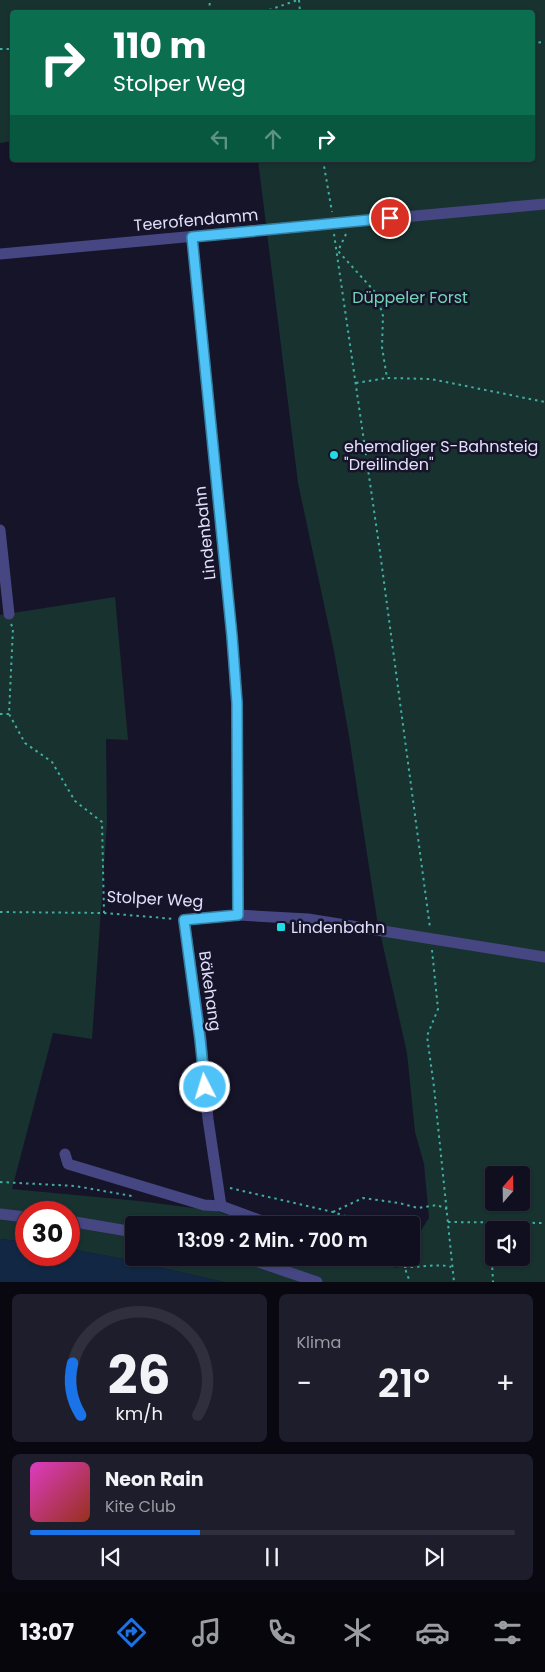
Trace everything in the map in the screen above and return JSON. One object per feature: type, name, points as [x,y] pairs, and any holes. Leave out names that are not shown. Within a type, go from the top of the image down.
[{"type":"street","name":"Teerofendamm","points":[[0,254],[545,204]]},
{"type":"street","name":"Lindenbahn","points":[[192,237],[237,703],[238,915]]},
{"type":"street","points":[[0,530],[9,614]]},
{"type":"street","name":"Stolper Weg","points":[[184,920],[238,915],[308,919],[545,957]]},
{"type":"street","name":"Bäkehang","points":[[184,920],[200,1039],[208,1118],[221,1206]]},
{"type":"street","points":[[65,1154],[68,1164],[204,1205],[221,1206],[248,1216]]},
{"type":"street","points":[[0,1214],[15,1216]]},
{"type":"street","points":[[80,1223],[125,1230]]},
{"type":"street","points":[[280,1266],[317,1282]]},
{"type":"path","points":[[269,10],[298,0]]},
{"type":"path","points":[[323,162],[338,251],[356,383],[426,938],[438,1009],[427,1036],[447,1210],[448,1242],[454,1282]]},
{"type":"path","points":[[338,251],[352,222]]},
{"type":"path","points":[[338,251],[376,292],[383,316],[382,347],[387,378]]},
{"type":"path","points":[[356,383],[387,378],[431,379],[545,402]]},
{"type":"path","points":[[9,614],[13,628],[9,714],[25,743],[52,762],[75,802],[102,822],[104,913]]},
{"type":"path","points":[[0,714],[9,714]]},
{"type":"path","name":"Stolper Weg","points":[[0,912],[104,913],[184,920]]},
{"type":"path","points":[[0,1182],[75,1186],[140,1197]]},
{"type":"path","points":[[218,1185],[345,1216]]},
{"type":"path","points":[[333,1212],[363,1198],[399,1203],[418,1208],[436,1205],[447,1210]]},
{"type":"path","points":[[448,1222],[485,1222]]},
{"type":"path","points":[[530,1223],[545,1223]]},
{"type":"path","points":[[410,1282],[404,1267],[417,1268],[444,1265],[451,1267]]},
{"type":"path","points":[[492,1266],[493,1282]]},
{"type":"green space","name":"Düppeler Forst","points":[[0,0],[545,0],[545,1282],[224,1282],[154,1266],[390,1266],[397,1268],[398,1266],[420,1266],[420,1232],[429,1218],[424,1164],[415,1132],[407,1053],[377,919],[334,651],[298,483],[258,162],[535,162],[535,10],[10,10],[10,141],[0,143]]},
{"type":"green space","name":"Düppeler Forst","points":[[115,597],[128,740],[106,739],[107,823],[92,1039],[53,1033],[12,1189],[139,1201],[217,1211],[230,1216],[125,1216],[125,1260],[80,1251],[80,1201],[15,1201],[15,1241],[0,1239],[0,615]]},
{"type":"water","points":[[0,1239],[15,1241],[15,1266],[80,1266],[80,1251],[125,1260],[125,1266],[154,1266],[224,1282],[0,1282]]},
{"type":"place","name":"ehemaliger S-Bahnsteig \"Dreilinden\"","points":[[334,455]]},
{"type":"place","name":"Lindenbahn","points":[[281,927]]},
{"type":"route","points":[[205,1087],[184,920],[238,915],[238,749],[232,636],[192,237],[390,218]]}]
